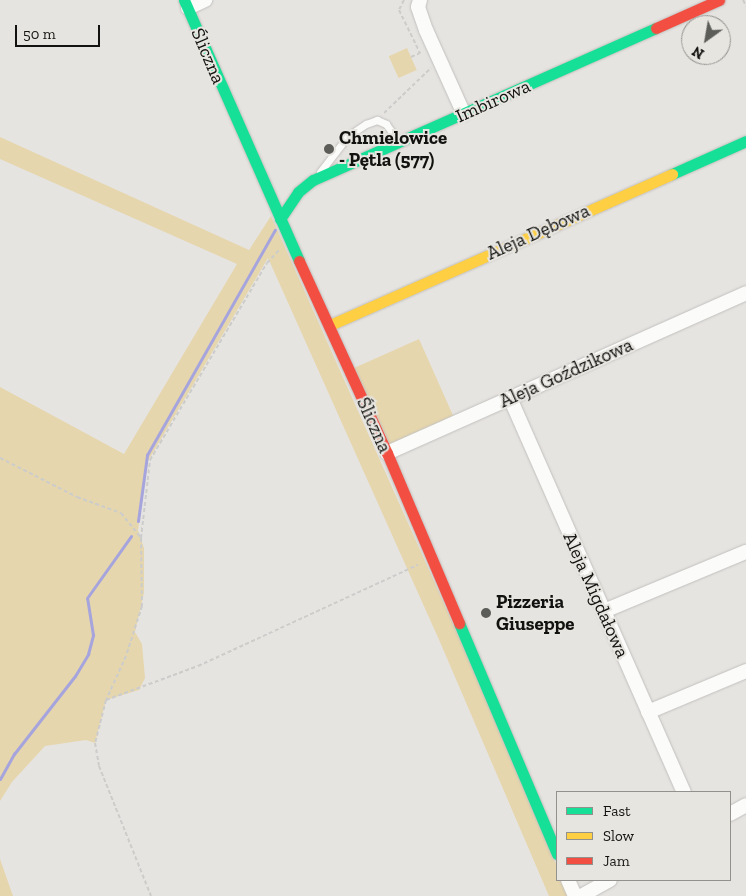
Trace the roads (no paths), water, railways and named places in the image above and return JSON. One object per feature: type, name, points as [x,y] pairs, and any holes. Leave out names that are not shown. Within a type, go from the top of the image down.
[{"type":"street","points":[[186,4],[205,0]]},
{"type":"street","points":[[420,0],[420,13],[464,114]]},
{"type":"street","name":"Imbirowa","points":[[280,219],[304,186],[319,178],[720,0]]},
{"type":"street","name":"Śliczna","points":[[186,4],[280,219],[330,325],[386,452],[556,852]]},
{"type":"street","name":"Aleja Dębowa","points":[[330,325],[746,141]]},
{"type":"street","name":"Aleja Goździkowa","points":[[386,452],[746,294]]},
{"type":"street","name":"Aleja Migdałowa","points":[[510,398],[684,791]]},
{"type":"street","points":[[604,611],[746,552]]},
{"type":"street","points":[[648,712],[746,671]]},
{"type":"street","points":[[731,813],[746,805]]},
{"type":"street","points":[[568,881],[575,896]]},
{"type":"street","points":[[581,896],[608,881]]},
{"type":"lane","points":[[319,178],[322,167],[348,136],[377,120],[386,124],[399,142]]},
{"type":"waterway","points":[[138,521],[147,455],[275,230]]},
{"type":"waterway","points":[[0,779],[14,754],[75,676],[88,654],[93,635],[87,598],[131,536]]},
{"type":"place","name":"Chmielowice - Pętla (577)","points":[[329,149]]},
{"type":"place","name":"Pizzeria Giuseppe","points":[[486,613]]}]
